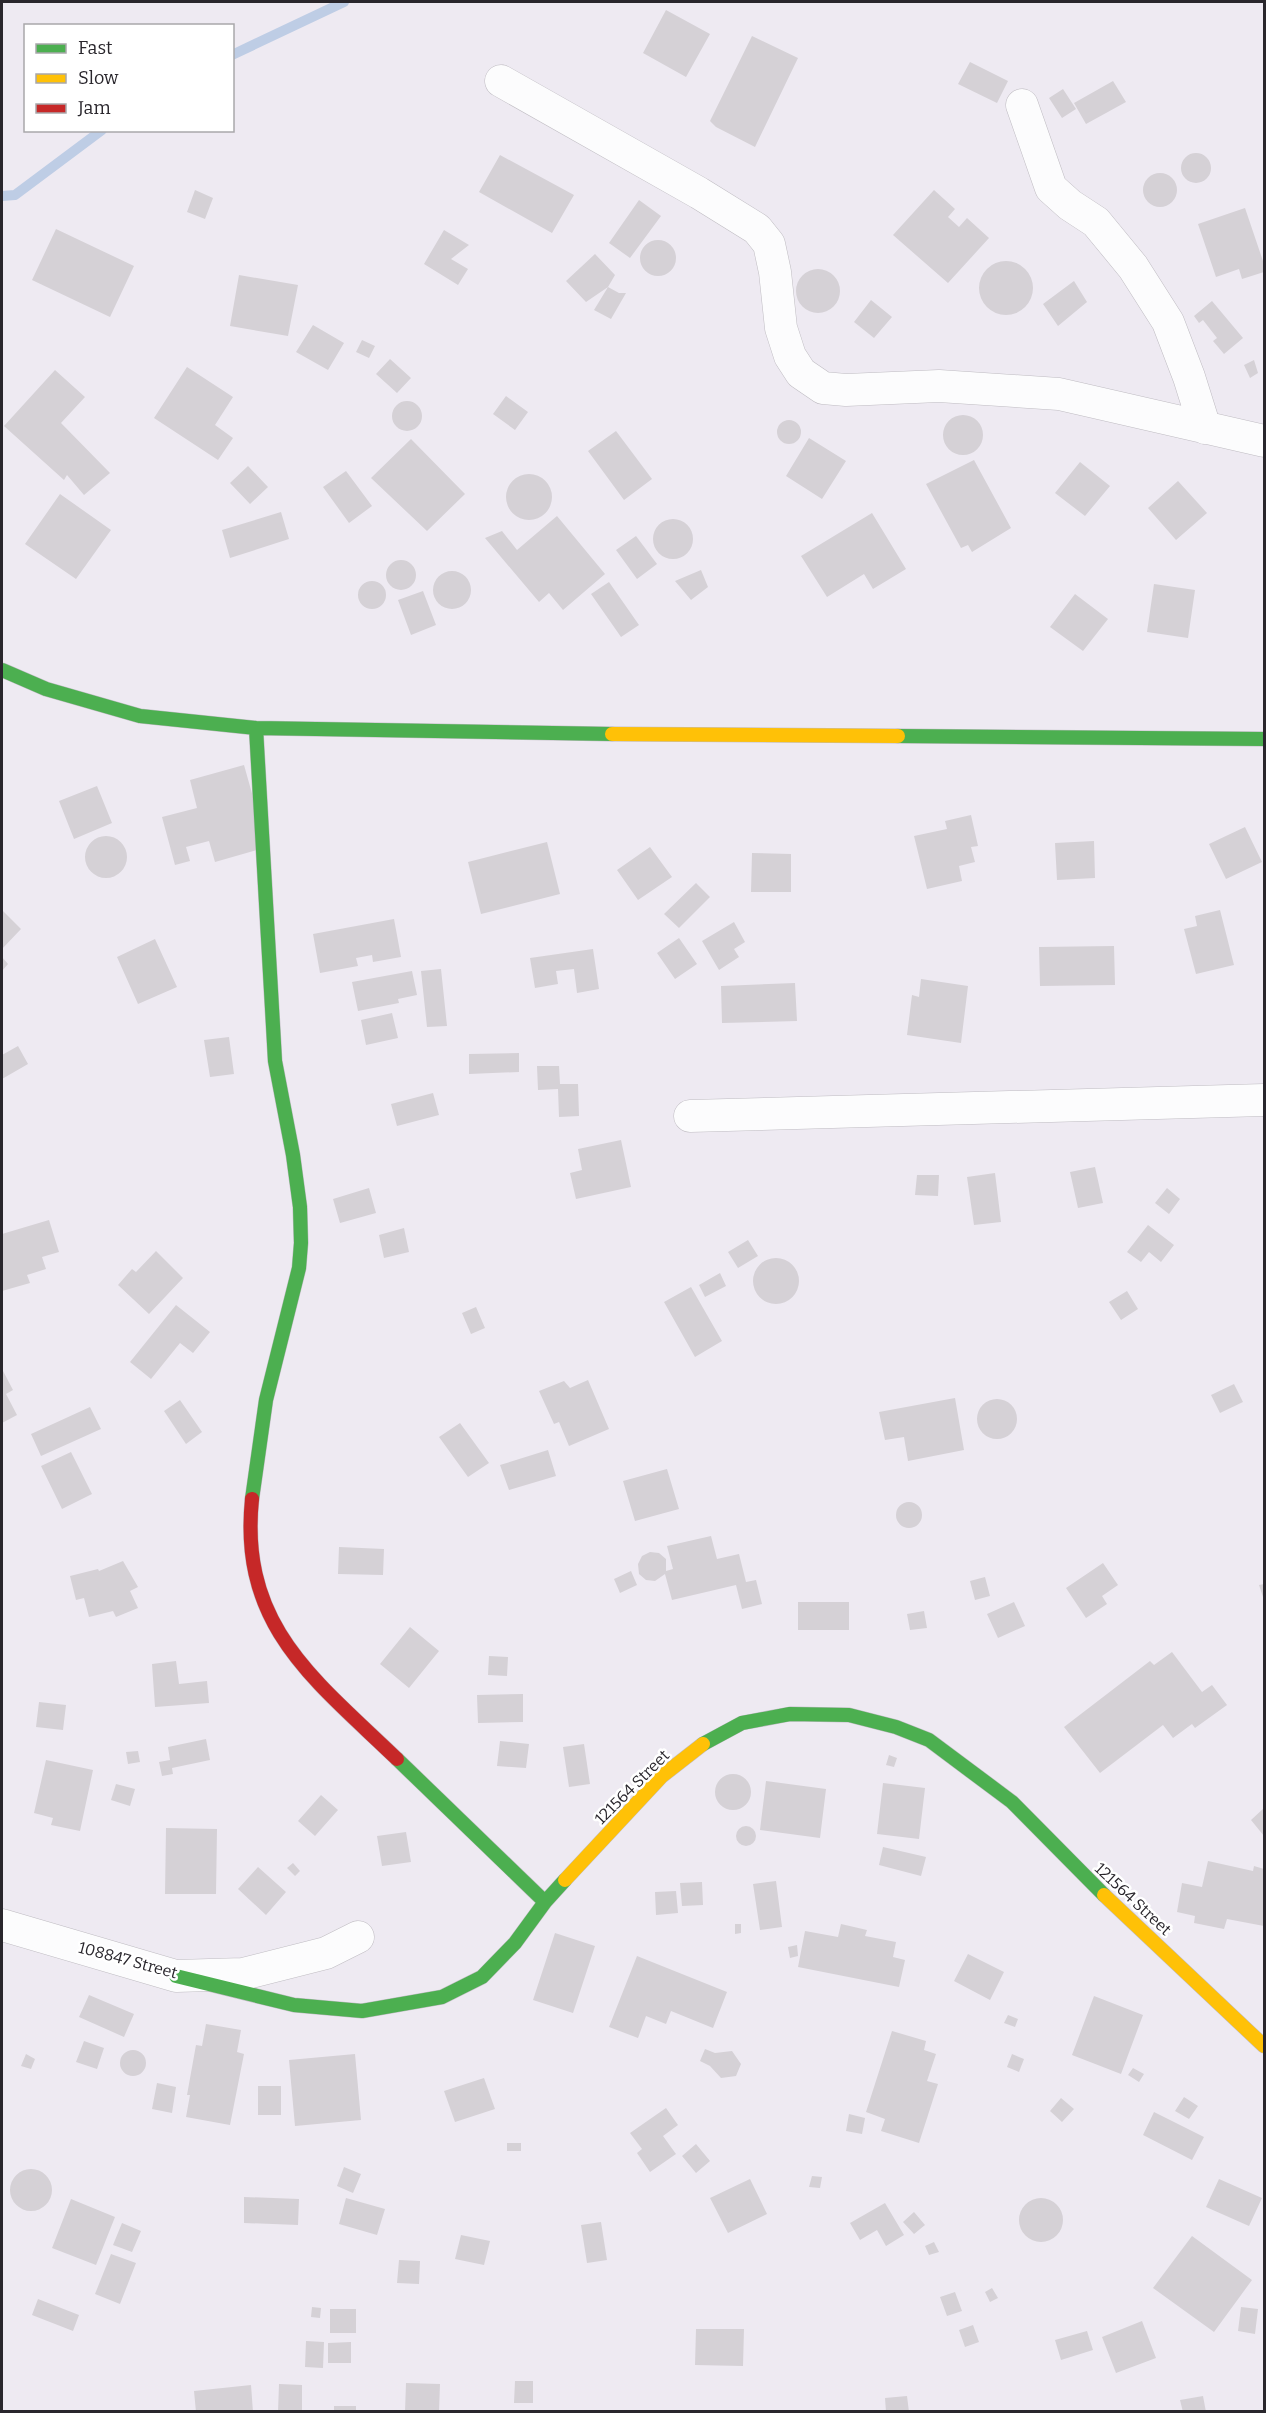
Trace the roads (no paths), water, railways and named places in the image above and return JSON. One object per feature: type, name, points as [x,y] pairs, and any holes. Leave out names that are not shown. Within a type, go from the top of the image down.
[{"type":"street","points":[[501,81],[699,193],[757,229],[769,244],[782,328],[790,356],[801,373],[823,388],[846,390],[939,386],[1059,394],[1264,441]]},
{"type":"street","points":[[1022,105],[1051,188],[1096,222],[1133,267],[1168,322],[1190,377],[1204,428]]},
{"type":"street","points":[[2,670],[46,689],[140,716],[256,728],[457,733],[1264,739]]},
{"type":"street","points":[[256,728],[275,1061],[294,1166],[301,1243],[299,1269],[266,1400],[254,1480],[249,1530],[256,1579],[267,1612],[284,1643],[322,1687],[545,1902]]},
{"type":"street","points":[[690,1116],[1264,1100]]},
{"type":"street","name":"121564 Street","points":[[176,1976],[294,2004],[362,2011],[442,1997],[482,1977],[515,1943],[545,1902],[662,1776],[698,1748],[726,1730],[742,1723],[790,1714],[849,1715],[929,1740],[996,1788],[1093,1885],[1264,2046]]},
{"type":"street","name":"108847 Street","points":[[2,1925],[176,1976],[243,1974],[326,1953],[358,1937]]},
{"type":"waterway","points":[[234,54],[344,2]]},
{"type":"waterway","points":[[2,196],[15,195],[99,132]]}]
